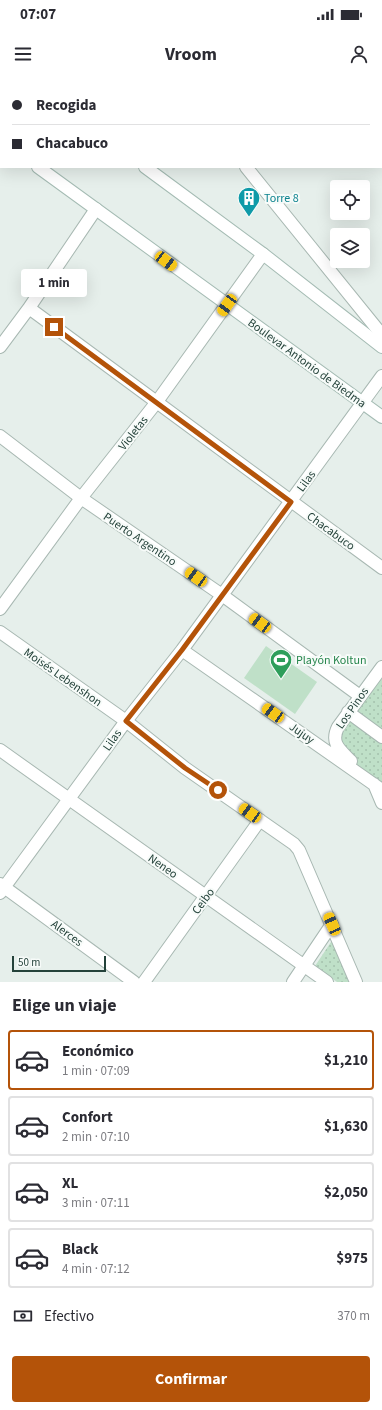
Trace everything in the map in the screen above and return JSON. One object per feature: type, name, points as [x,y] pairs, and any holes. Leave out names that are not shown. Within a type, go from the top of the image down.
[{"type":"street","name":"Boulevar Antonio de Biedma","points":[[39,168],[382,417]]},
{"type":"street","points":[[146,168],[263,254],[382,347]]},
{"type":"street","points":[[247,168],[382,336]]},
{"type":"street","points":[[0,347],[29,308],[96,209]]},
{"type":"street","name":"Violetas","points":[[0,609],[81,498],[156,402],[263,254]]},
{"type":"street","name":"Chacabuco","points":[[29,308],[382,568]]},
{"type":"street","name":"Lilas","points":[[2,888],[70,800],[126,721],[182,650],[364,403],[382,376]]},
{"type":"street","name":"Puerto Argentino","points":[[2,443],[222,595],[360,696]]},
{"type":"street","name":"Moisés Lebenshon","points":[[0,632],[126,721],[185,768],[260,820],[299,850],[332,924]]},
{"type":"street","name":"Jujuy","points":[[182,650],[378,788]]},
{"type":"street","name":"Los Pinos","points":[[378,788],[335,744],[334,734],[348,712],[382,667]]},
{"type":"street","points":[[348,712],[382,737]]},
{"type":"street","name":"Neneo","points":[[0,750],[327,982]]},
{"type":"street","points":[[378,788],[382,803]]},
{"type":"street","name":"Ceibo","points":[[144,982],[260,820]]},
{"type":"street","name":"Alerces","points":[[2,888],[134,982]]},
{"type":"street","points":[[293,982],[332,924]]},
{"type":"street","points":[[332,924],[356,982]]},
{"type":"green space","name":"Playón Koltun","points":[[266,646],[317,682],[295,714],[244,678]]},
{"type":"green space","points":[[382,667],[382,790],[340,750],[338,727]]},
{"type":"green space","points":[[333,939],[351,982],[337,982],[315,966]]},
{"type":"place","name":"Torre 8","points":[[249,218]]},
{"type":"place","name":"Playón Koltun","points":[[281,680]]},
{"type":"route","points":[[54,327],[291,502],[182,650],[126,721],[185,768],[218,790]]}]
